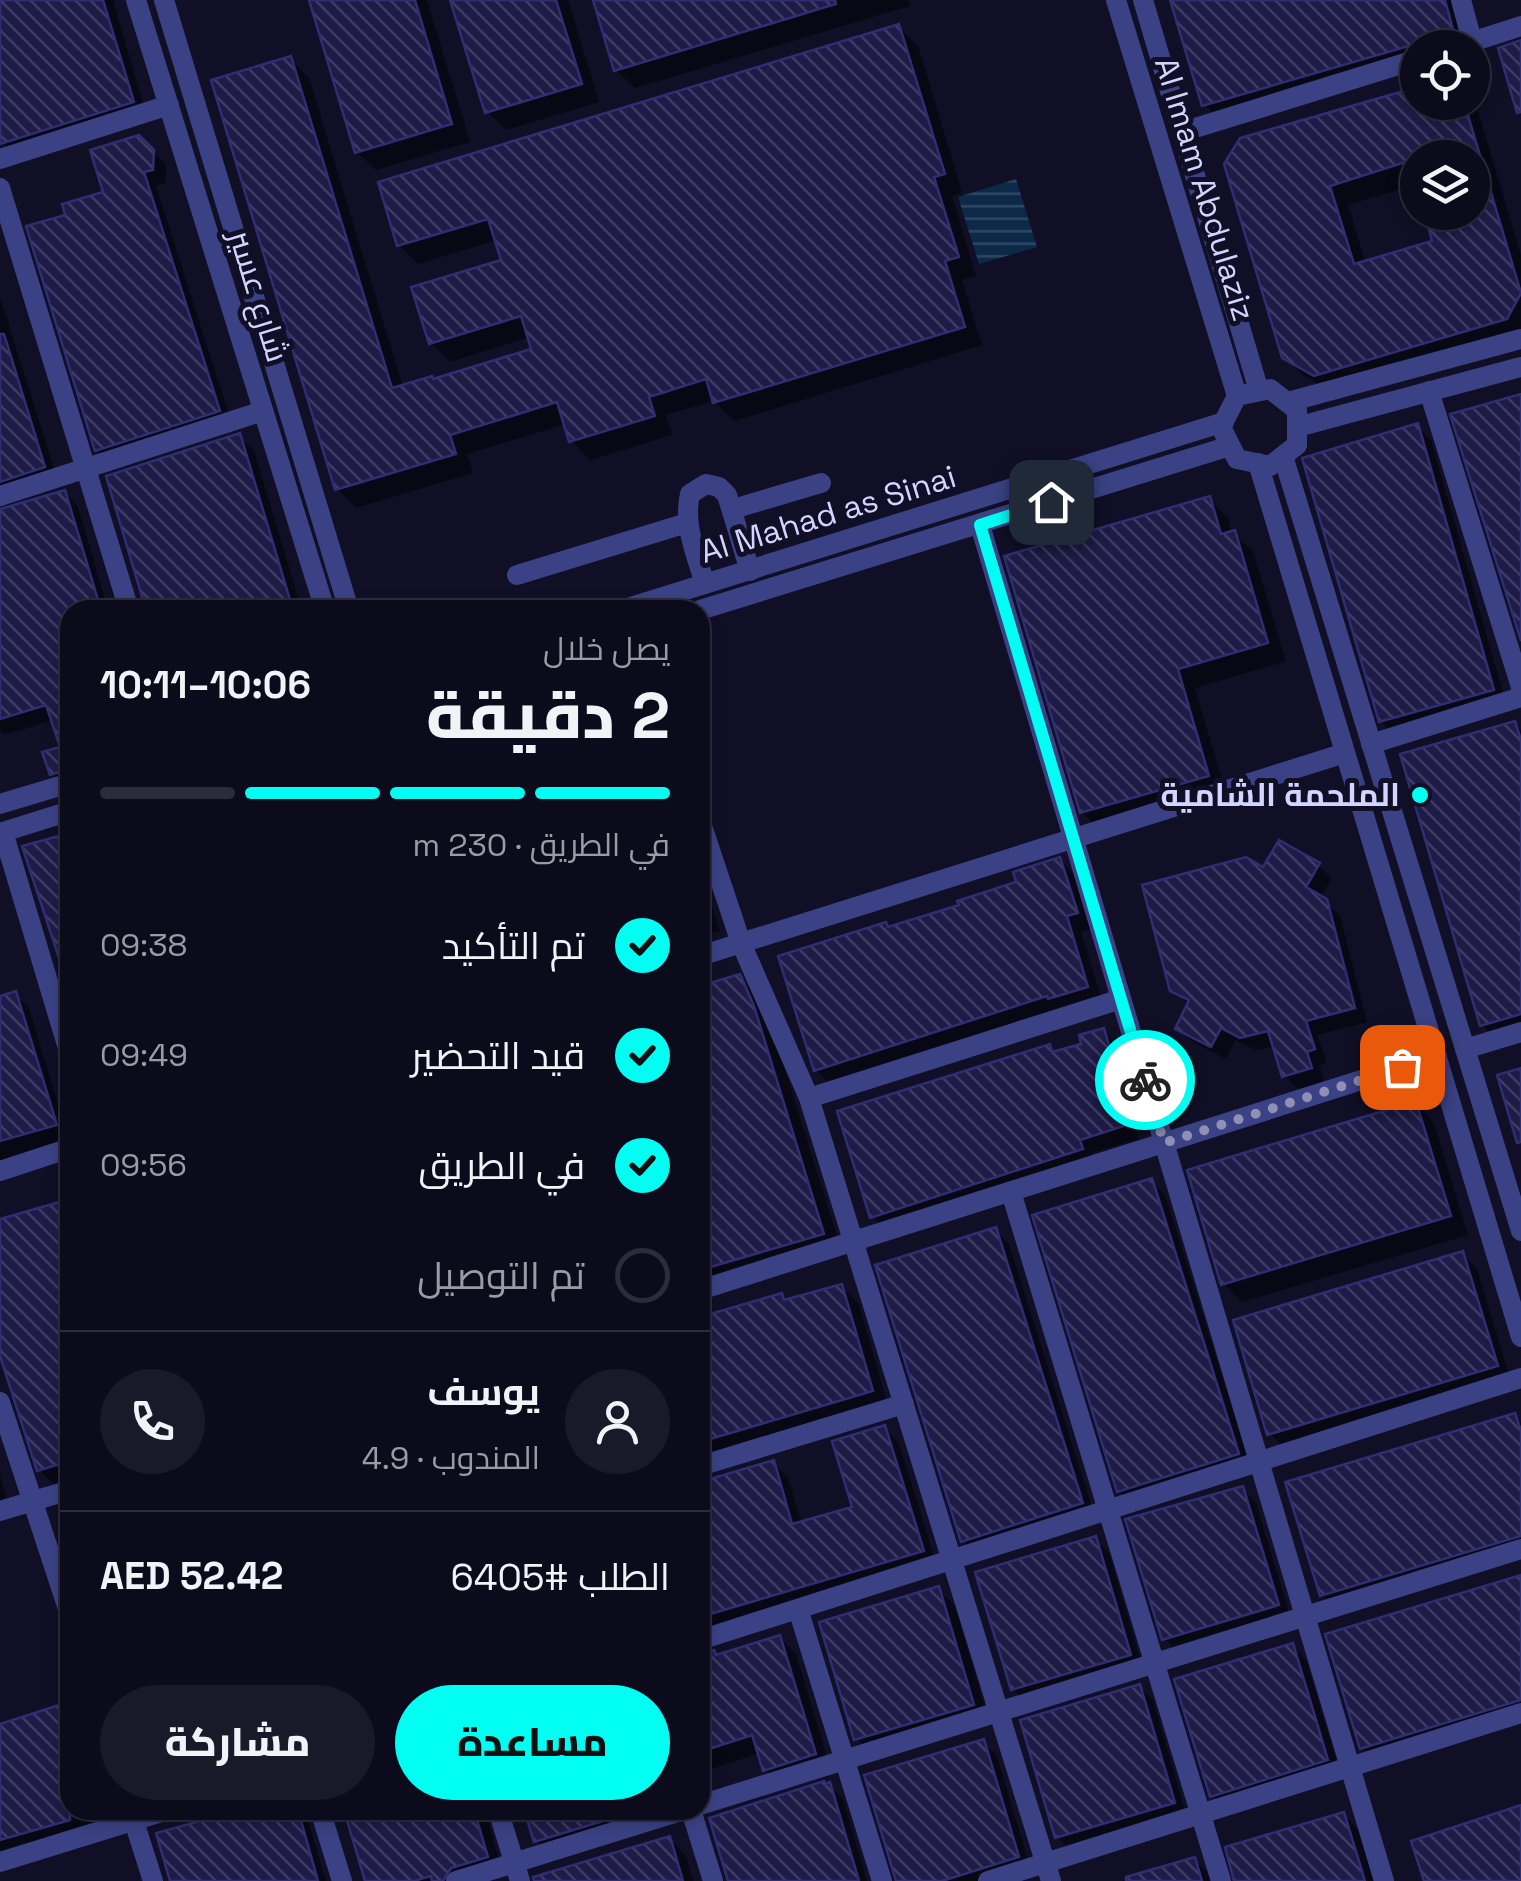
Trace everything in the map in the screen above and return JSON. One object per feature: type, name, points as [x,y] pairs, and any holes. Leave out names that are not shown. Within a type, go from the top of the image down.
[{"type":"street","name":"شارع عسير","points":[[136,0],[321,600]]},
{"type":"street","name":"شارع عسير","points":[[164,0],[346,600]]},
{"type":"street","name":"Al Imam Abdulaziz","points":[[1116,0],[1236,396]]},
{"type":"street","points":[[1143,0],[1259,391]]},
{"type":"street","points":[[1461,0],[1462,30]]},
{"type":"street","points":[[1490,35],[1521,26]]},
{"type":"street","points":[[1182,132],[1400,64]]},
{"type":"street","points":[[0,159],[168,105]]},
{"type":"street","points":[[0,188],[126,600]]},
{"type":"street","points":[[1288,402],[1521,339]]},
{"type":"street","points":[[1298,427],[1521,367]]},
{"type":"street","points":[[1270,388],[1298,410],[1298,445],[1270,466],[1236,459],[1221,427],[1236,396],[1259,391],[1270,388]]},
{"type":"street","points":[[1429,392],[1521,687]]},
{"type":"street","points":[[0,496],[263,411]]},
{"type":"street","name":"Al Mahad as Sinai","points":[[654,600],[1224,422]]},
{"type":"street","name":"Al Mahad as Sinai","points":[[710,607],[1230,446]]},
{"type":"street","points":[[1283,456],[1521,1231]]},
{"type":"street","points":[[1258,464],[1521,1337]]},
{"type":"street","points":[[733,509],[822,483]]},
{"type":"street","points":[[705,584],[687,523],[690,494],[706,484],[719,487],[728,495],[750,571]]},
{"type":"street","points":[[517,574],[687,523]]},
{"type":"street","points":[[980,525],[1384,1881]]},
{"type":"street","points":[[1372,744],[1521,697]]},
{"type":"street","points":[[710,953],[1345,753]]},
{"type":"street","points":[[0,803],[60,785]]},
{"type":"street","points":[[60,814],[1,832],[60,1022]]},
{"type":"street","points":[[710,851],[741,943],[808,1098],[1048,1872]]},
{"type":"street","points":[[808,1098],[1121,999]]},
{"type":"street","points":[[1465,1050],[1521,1032]]},
{"type":"street","points":[[710,1287],[1437,1056]]},
{"type":"street","points":[[0,1171],[60,1151]]},
{"type":"street","points":[[1011,1192],[1221,1881]]},
{"type":"street","points":[[710,1637],[1521,1378]]},
{"type":"street","points":[[0,1402],[60,1583]]},
{"type":"street","points":[[710,1463],[904,1404]]},
{"type":"street","points":[[0,1511],[60,1493]]},
{"type":"street","points":[[710,1802],[1521,1550]]},
{"type":"street","points":[[798,1609],[882,1881]]},
{"type":"street","points":[[988,1881],[1048,1872],[1200,1814],[1521,1714]]},
{"type":"street","points":[[0,1862],[118,1820]]},
{"type":"street","points":[[134,1820],[153,1881]]},
{"type":"street","points":[[323,1820],[342,1881]]},
{"type":"street","points":[[501,1820],[517,1872]]},
{"type":"street","points":[[456,1881],[517,1872],[660,1820]]},
{"type":"street","points":[[691,1820],[713,1881]]},
{"type":"water","points":[[1016,179],[1037,247],[979,264],[958,197]]},
{"type":"building","points":[[0,0],[103,0],[134,102],[0,144]]},
{"type":"building","points":[[309,0],[415,0],[452,124],[355,153]]},
{"type":"building","points":[[450,0],[556,0],[582,84],[485,113]]},
{"type":"building","points":[[593,0],[835,0],[836,4],[614,71]]},
{"type":"building","points":[[1170,0],[1445,0],[1453,30],[1400,30],[1400,49],[1202,106]]},
{"type":"building","points":[[899,24],[945,174],[934,177],[959,257],[945,261],[965,327],[713,403],[706,379],[649,397],[655,416],[569,442],[557,402],[450,435],[456,454],[335,490],[211,80],[291,56],[392,388],[531,349],[521,316],[429,344],[411,287],[501,260],[488,219],[397,246],[378,182]]},
{"type":"building","points":[[1521,40],[1521,112],[1517,113],[1498,48]]},
{"type":"building","points":[[1400,92],[1400,120],[1469,120],[1475,140],[1400,140],[1400,164],[1330,186],[1354,264],[1432,241],[1429,230],[1490,230],[1490,189],[1521,293],[1507,319],[1314,376],[1282,358],[1224,164],[1240,138]]},
{"type":"building","points":[[139,135],[154,150],[153,170],[144,172],[220,411],[95,451],[26,226],[65,215],[62,204],[103,192],[90,150]]},
{"type":"building","points":[[0,334],[4,334],[45,467],[0,482]]},
{"type":"building","points":[[1521,394],[1521,641],[1450,414]]},
{"type":"building","points":[[1418,423],[1494,690],[1379,722],[1302,458]]},
{"type":"building","points":[[240,433],[290,600],[143,600],[106,476]]},
{"type":"building","points":[[65,490],[98,600],[60,600],[60,747],[46,705],[0,719],[0,509]]},
{"type":"building","points":[[1210,496],[1221,534],[1235,530],[1268,643],[1178,669],[1209,776],[1080,813],[1004,556]]},
{"type":"building","points":[[1515,721],[1521,740],[1521,1014],[1480,1026],[1400,754]]},
{"type":"building","points":[[60,747],[60,772],[50,775],[42,752]]},
{"type":"building","points":[[60,836],[60,961],[22,846]]},
{"type":"building","points":[[1279,840],[1320,863],[1306,887],[1327,899],[1355,1008],[1306,1021],[1315,1049],[1307,1052],[1312,1068],[1282,1077],[1268,1031],[1240,1038],[1221,1028],[1211,1047],[1175,1029],[1189,1000],[1170,991],[1142,885],[1246,857],[1263,867]]},
{"type":"building","points":[[1060,857],[1078,913],[1067,916],[1088,987],[1048,999],[1047,996],[814,1071],[778,956],[886,922],[888,927],[959,905],[957,901],[1016,882],[1013,872]]},
{"type":"building","points":[[740,974],[754,1006],[824,1234],[710,1267],[711,1171],[710,983]]},
{"type":"building","points":[[16,991],[57,1125],[0,1141],[0,996]]},
{"type":"building","points":[[1104,1028],[1118,1076],[1112,1077],[1127,1125],[1080,1140],[1083,1149],[870,1218],[837,1111],[1050,1044],[1052,1052],[1081,1044],[1079,1035]]},
{"type":"building","points":[[1521,1068],[1521,1142],[1517,1143],[1497,1075]]},
{"type":"building","points":[[1416,1101],[1451,1216],[1221,1285],[1187,1170]]},
{"type":"building","points":[[1152,1178],[1239,1454],[1117,1492],[1032,1215]]},
{"type":"building","points":[[60,1202],[60,1464],[37,1471],[0,1356],[0,1219]]},
{"type":"building","points":[[996,1227],[1083,1503],[961,1542],[875,1265]]},
{"type":"building","points":[[1463,1251],[1498,1366],[1267,1435],[1233,1320]]},
{"type":"building","points":[[842,1284],[873,1391],[710,1439],[710,1314],[782,1293],[784,1300]]},
{"type":"building","points":[[1515,1413],[1521,1431],[1521,1536],[1320,1596],[1285,1482]]},
{"type":"building","points":[[885,1425],[924,1551],[710,1614],[710,1479],[774,1460],[792,1524],[852,1507],[832,1441]]},
{"type":"building","points":[[1243,1486],[1279,1605],[1162,1640],[1125,1519]]},
{"type":"building","points":[[1096,1536],[1131,1655],[1011,1690],[975,1572]]},
{"type":"building","points":[[1521,1575],[1521,1700],[1360,1749],[1325,1634]]},
{"type":"building","points":[[939,1586],[974,1705],[854,1740],[819,1622]]},
{"type":"building","points":[[780,1635],[816,1754],[763,1771],[752,1735],[710,1749],[710,1651],[714,1650],[716,1655]]},
{"type":"building","points":[[1293,1643],[1328,1760],[1210,1797],[1174,1679]]},
{"type":"building","points":[[1140,1684],[1175,1803],[1055,1838],[1020,1720]]},
{"type":"building","points":[[60,1705],[60,1820],[70,1820],[0,1840],[0,1724]]},
{"type":"building","points":[[984,1739],[1019,1857],[942,1881],[896,1881],[864,1775]]},
{"type":"building","points":[[830,1782],[859,1881],[728,1881],[710,1818]]},
{"type":"building","points":[[1521,1805],[1521,1881],[1424,1881],[1411,1841]]},
{"type":"building","points":[[1344,1812],[1365,1881],[1234,1881],[1225,1847]]},
{"type":"building","points":[[203,1820],[301,1820],[318,1881],[170,1881],[156,1833]]},
{"type":"building","points":[[347,1820],[477,1820],[488,1857],[451,1868],[443,1881],[432,1881],[431,1876],[414,1881],[365,1881]]},
{"type":"building","points":[[527,1820],[606,1820],[534,1842]]},
{"type":"building","points":[[670,1836],[683,1881],[534,1881],[533,1877]]},
{"type":"building","points":[[1195,1857],[1202,1881],[1126,1881],[1126,1877]]},
{"type":"way so far","points":[[1145,1080],[1164,1143],[1402,1067]]},
{"type":"place","name":"الملحمة الشامية","points":[[1420,795]]},
{"type":"route","points":[[1051,502],[980,525],[1145,1080]]}]
